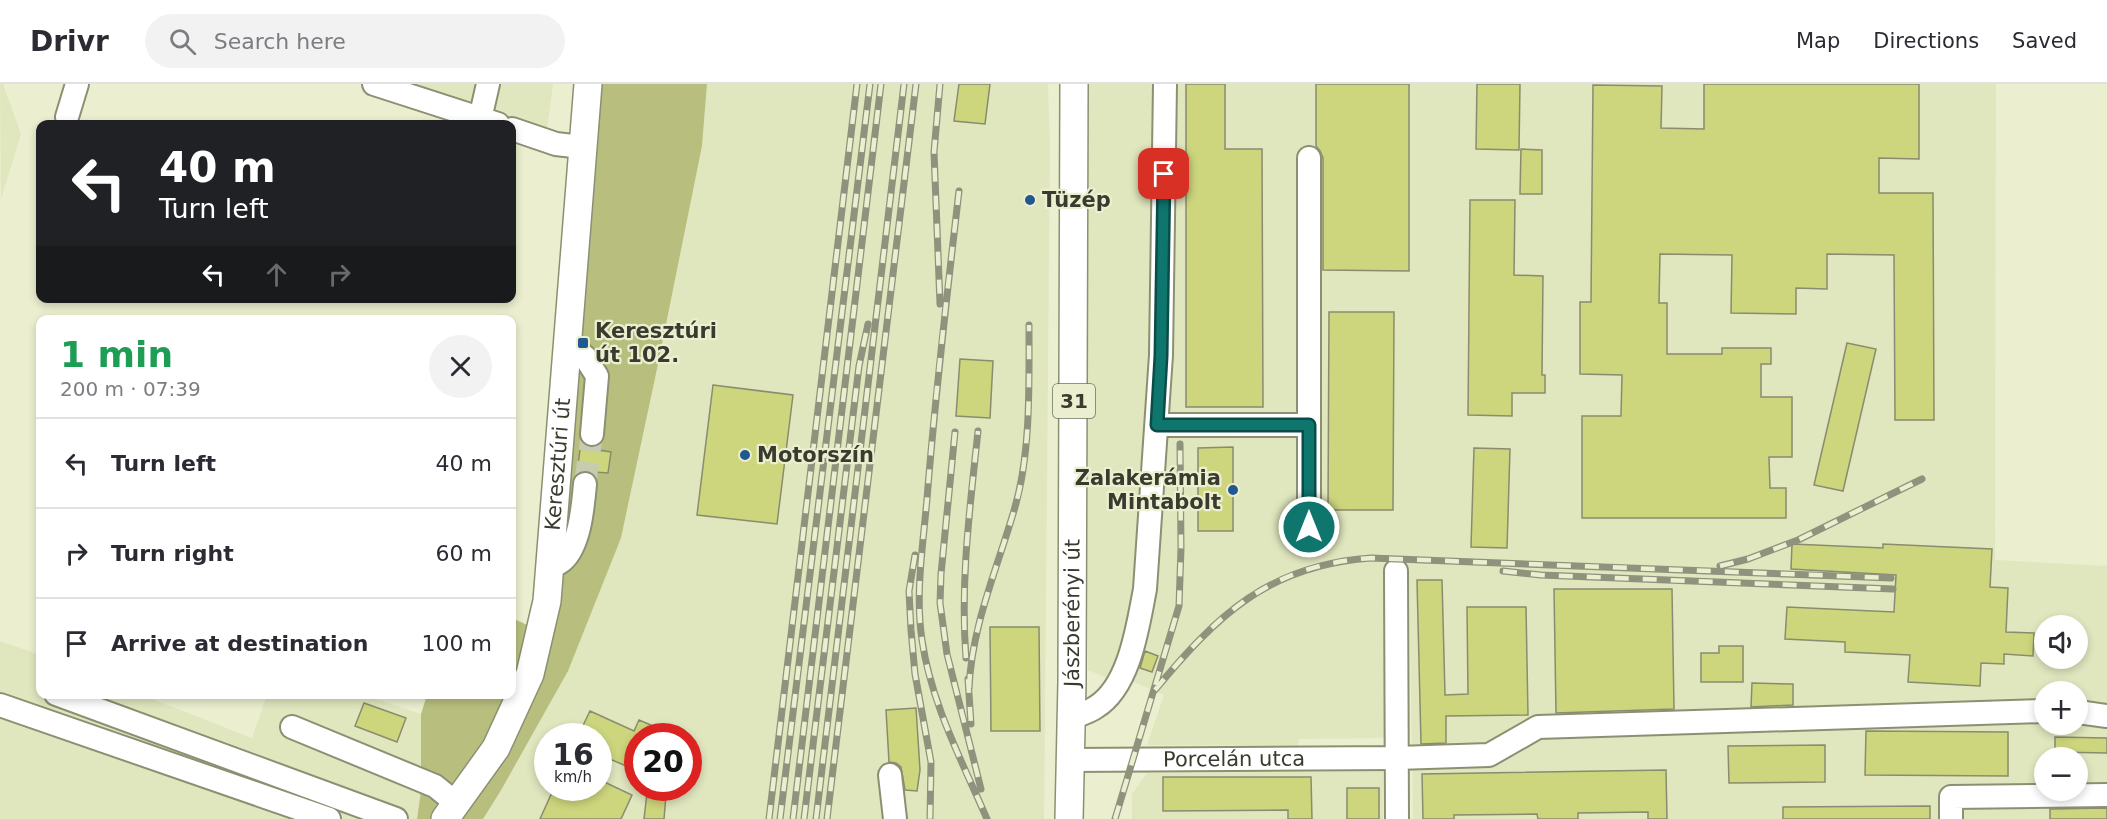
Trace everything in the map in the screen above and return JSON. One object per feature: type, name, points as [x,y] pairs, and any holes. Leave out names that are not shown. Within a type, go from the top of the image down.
[{"type":"main road","name":"Keresztúri út","points":[[451,811],[496,748],[530,674],[547,601],[588,84]]},
{"type":"main road","name":"Jászberényi út","points":[[1069,819],[1075,343],[1074,84]]},
{"type":"street","points":[[67,117],[77,84]]},
{"type":"street","points":[[374,84],[428,93],[485,120]]},
{"type":"street","points":[[488,84],[489,120]]},
{"type":"street","points":[[1071,718],[1097,707],[1115,688],[1126,665],[1145,589],[1161,344],[1165,84]]},
{"type":"street","points":[[516,130],[556,144],[582,147]]},
{"type":"street","points":[[1309,158],[1309,527]]},
{"type":"street","points":[[567,341],[585,357],[597,376],[592,434]]},
{"type":"street","points":[[1157,425],[1309,425]]},
{"type":"street","points":[[549,568],[563,560],[573,543],[581,516],[585,484]]},
{"type":"street","points":[[1396,571],[1397,819]]},
{"type":"street","points":[[70,699],[396,819]]},
{"type":"street","points":[[0,705],[329,819]]},
{"type":"street","name":"Porcelán utca","points":[[1070,760],[1397,758],[1489,754],[1538,727],[2034,711]]},
{"type":"street","points":[[2088,713],[2107,716]]},
{"type":"street","points":[[292,727],[435,786],[451,811]]},
{"type":"street","points":[[890,775],[895,819]]},
{"type":"street","points":[[1951,819],[1951,797],[2107,795]]},
{"type":"shaded area","points":[[0,84],[3,84],[21,134],[1,199]]},
{"type":"shaded area","points":[[417,84],[553,84],[547,129]]},
{"type":"shaded area","points":[[591,84],[707,84],[702,146],[621,538],[568,671],[539,723],[534,723],[534,732],[483,819],[417,819],[421,791],[421,714],[426,699],[516,699],[516,620],[536,629]]},
{"type":"shaded area","points":[[707,84],[1048,84],[1050,146],[1044,819],[483,819],[500,792],[621,538],[702,146]]},
{"type":"shaded area","points":[[1085,84],[1996,84],[1995,560],[2107,566],[2107,819],[1413,819],[1409,571],[1386,570],[1388,738],[1299,739],[1298,746],[1147,745],[1164,695],[1111,672],[1109,679],[1088,670]]},
{"type":"shaded area","points":[[0,641],[36,654],[36,699],[152,699],[252,738],[266,699],[376,699],[421,714],[421,791],[417,819],[0,819]]},
{"type":"shaded area","points":[[1383,771],[1383,819],[1132,819],[1132,794],[1147,773]]},
{"type":"building","points":[[959,84],[990,84],[985,124],[954,121]]},
{"type":"building","points":[[1186,84],[1225,84],[1225,149],[1262,149],[1263,407],[1186,407]]},
{"type":"building","points":[[1316,84],[1409,84],[1409,271],[1323,270],[1323,158],[1316,146]]},
{"type":"building","points":[[1477,84],[1520,84],[1519,150],[1476,149]]},
{"type":"building","points":[[1704,84],[1919,84],[1919,159],[1879,158],[1879,193],[1933,193],[1934,420],[1895,420],[1894,255],[1827,254],[1827,289],[1796,288],[1796,314],[1731,313],[1732,255],[1660,254],[1659,303],[1667,303],[1667,354],[1722,354],[1722,348],[1771,348],[1771,364],[1761,364],[1761,397],[1792,397],[1792,457],[1769,457],[1770,488],[1786,488],[1786,518],[1582,518],[1582,416],[1621,416],[1622,375],[1580,374],[1580,302],[1591,302],[1593,85],[1662,86],[1661,128],[1704,129]]},
{"type":"building","points":[[1521,149],[1542,150],[1542,194],[1520,194]]},
{"type":"building","points":[[1470,200],[1515,200],[1514,275],[1543,276],[1542,375],[1545,375],[1545,393],[1512,393],[1512,416],[1468,415]]},
{"type":"building","points":[[1329,312],[1394,312],[1393,510],[1328,510]]},
{"type":"building","points":[[1847,343],[1876,349],[1843,491],[1814,485]]},
{"type":"building","points":[[960,359],[993,361],[990,418],[956,416]]},
{"type":"building","name":"Motorszín","points":[[713,385],[793,395],[777,524],[697,515]]},
{"type":"building","points":[[581,442],[590,447],[598,446],[598,450],[611,452],[608,473],[595,472],[595,475],[586,471],[577,473]]},
{"type":"building","points":[[1233,447],[1233,531],[1198,531],[1198,448]]},
{"type":"building","points":[[1474,448],[1510,449],[1507,548],[1471,547]]},
{"type":"building","points":[[1792,544],[1883,548],[1883,544],[1992,549],[1990,587],[2008,588],[2006,632],[2034,633],[2033,656],[2004,654],[2004,664],[1981,663],[1980,686],[1908,682],[1910,655],[1845,652],[1845,642],[1785,639],[1787,607],[1894,612],[1896,575],[1791,569]]},
{"type":"building","points":[[1417,580],[1442,580],[1445,695],[1468,694],[1467,607],[1526,607],[1528,715],[1446,716],[1446,743],[1421,744]]},
{"type":"building","points":[[1554,589],[1672,589],[1674,709],[1556,713]]},
{"type":"building","points":[[990,627],[1039,627],[1040,731],[991,731]]},
{"type":"building","points":[[1719,646],[1743,646],[1743,682],[1701,682],[1701,653],[1719,653]]},
{"type":"building","points":[[1145,651],[1158,656],[1152,672],[1140,668]]},
{"type":"building","points":[[1752,683],[1793,684],[1793,705],[1751,707]]},
{"type":"building","points":[[364,703],[406,718],[397,742],[355,726]]},
{"type":"building","points":[[916,708],[920,770],[917,791],[905,790],[901,767],[889,762],[886,710]]},
{"type":"building","points":[[590,711],[624,726],[624,765],[612,760],[612,723],[584,723]]},
{"type":"building","points":[[1866,731],[2008,732],[2008,776],[1865,775]]},
{"type":"building","points":[[2055,737],[2107,738],[2107,753],[2088,753],[2088,747],[2055,747]]},
{"type":"building","points":[[1825,745],[1825,782],[1729,783],[1728,746]]},
{"type":"building","points":[[1666,770],[1667,819],[1648,819],[1648,812],[1578,813],[1578,819],[1538,819],[1537,814],[1454,815],[1454,819],[1423,819],[1422,774]]},
{"type":"building","points":[[1163,777],[1311,777],[1312,819],[1288,819],[1288,810],[1163,811]]},
{"type":"building","points":[[612,786],[624,791],[624,801],[629,801],[621,819],[540,819],[548,801],[612,801]]},
{"type":"building","points":[[1347,788],[1379,788],[1379,819],[1347,819]]},
{"type":"building","points":[[646,801],[666,801],[664,819],[644,819]]},
{"type":"building","points":[[1930,806],[1930,819],[1783,819],[1783,807]]},
{"type":"building","points":[[2107,808],[2107,819],[2050,819],[2050,809]]},
{"type":"tunnel","points":[[585,484],[592,434]]},
{"type":"railway","points":[[769,819],[857,84]]},
{"type":"railway","points":[[780,819],[870,84]]},
{"type":"railway","points":[[793,819],[881,84]]},
{"type":"railway","points":[[816,819],[904,84]]},
{"type":"railway","points":[[827,819],[916,84]]},
{"type":"railway","points":[[940,84],[934,152],[940,304]]},
{"type":"railway","points":[[959,191],[937,383],[919,605],[922,640],[932,686],[987,819]]},
{"type":"railway","points":[[804,819],[859,366],[868,324]]},
{"type":"railway","points":[[969,688],[980,618],[1015,507],[1024,464],[1028,417],[1029,325]]},
{"type":"railway","points":[[966,658],[965,573],[978,431]]},
{"type":"railway","points":[[955,432],[940,603],[947,654],[981,789]]},
{"type":"railway","points":[[1115,819],[1179,606],[1180,444]]},
{"type":"railway","points":[[1720,566],[1748,559],[1798,540],[1922,479]]},
{"type":"railway","points":[[915,555],[909,591],[911,630],[915,674],[931,762],[930,819]]},
{"type":"railway","points":[[1155,690],[1201,639],[1248,598],[1274,583],[1303,571],[1335,563],[1371,558],[1891,578]]},
{"type":"railway","points":[[1503,571],[1541,575],[1893,589]]},
{"type":"railway","points":[[968,679],[971,724]]},
{"type":"place","name":"Tüzép","points":[[1030,200]]},
{"type":"place","name":"Keresztúri út 102.","points":[[583,343]]},
{"type":"place","name":"Motorszín","points":[[745,455]]},
{"type":"place","name":"Zalakerámia Mintabolt","points":[[1233,490]]},
{"type":"route","points":[[1164,174],[1161,356],[1157,425],[1309,425],[1309,527]]}]
